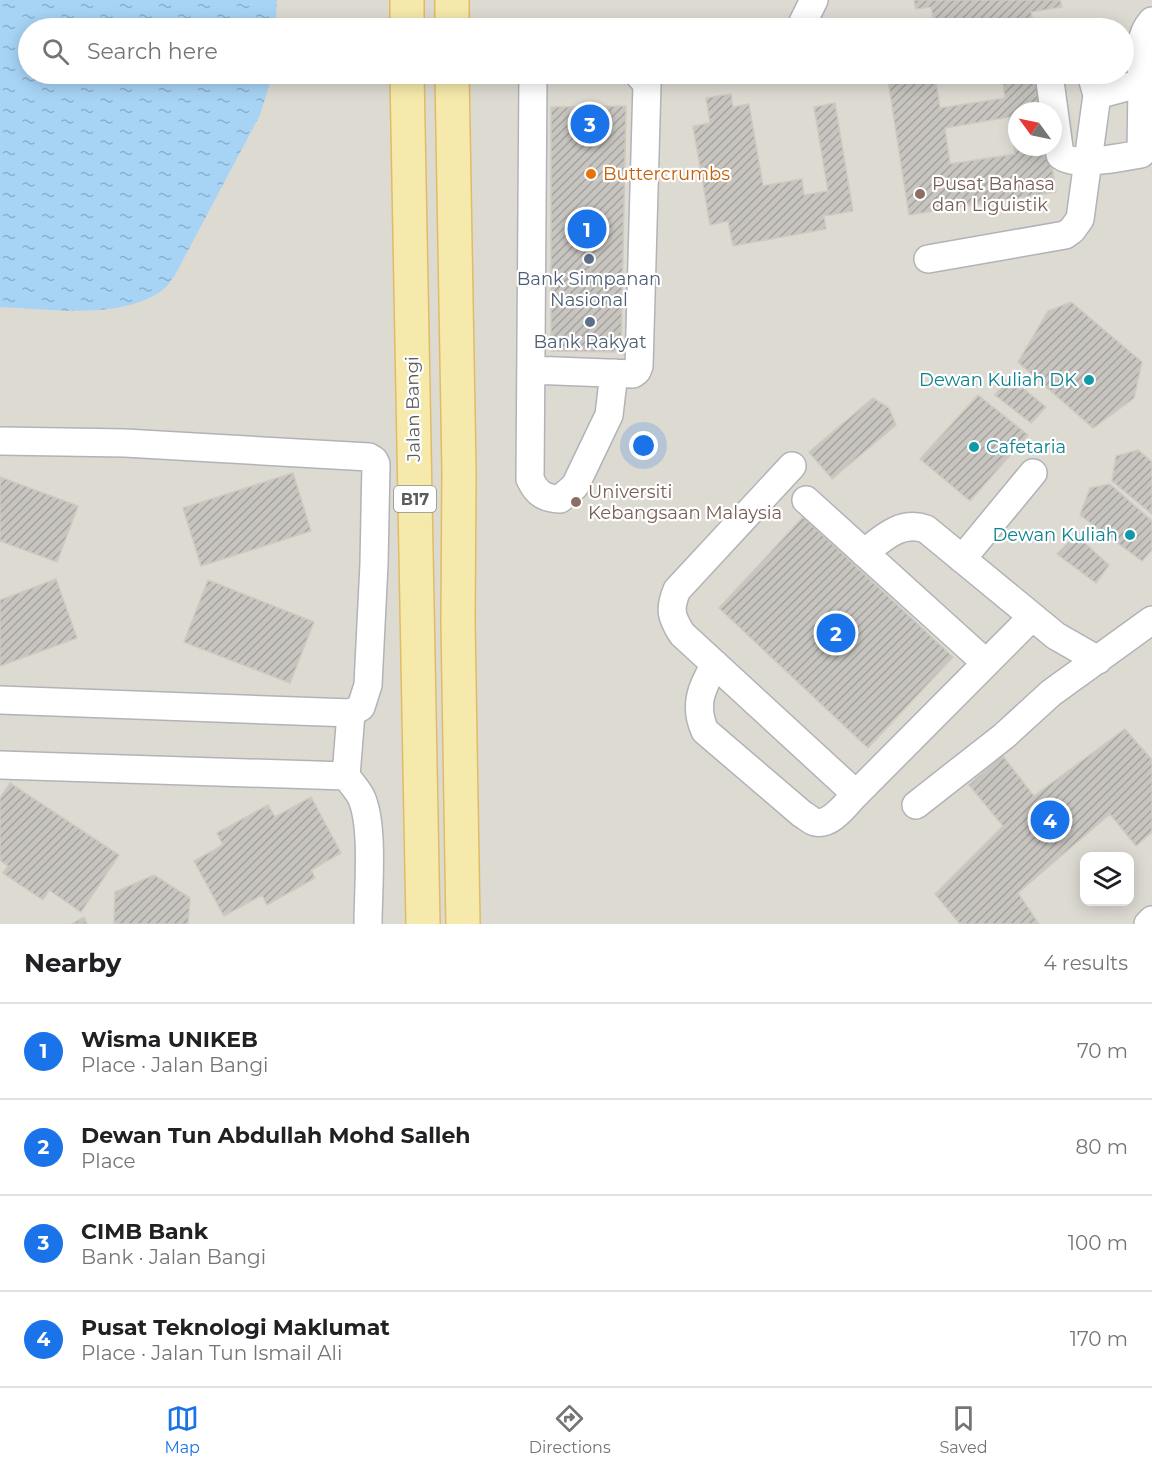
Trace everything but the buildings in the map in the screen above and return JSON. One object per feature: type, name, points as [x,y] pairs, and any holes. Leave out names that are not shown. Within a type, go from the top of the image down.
[{"type":"main road","points":[[407,0],[407,18]]},
{"type":"main road","points":[[452,0],[452,18]]},
{"type":"main road","name":"Jalan Bangi","points":[[407,84],[423,924]]},
{"type":"main road","name":"B17","points":[[452,84],[459,471],[458,621],[463,924]]},
{"type":"street","points":[[805,18],[814,0]]},
{"type":"street","points":[[1050,84],[1060,155],[1064,159],[1087,161],[1147,156],[1147,79],[1140,42],[1152,21]]},
{"type":"street","points":[[533,84],[530,479],[535,489],[546,498],[560,499],[575,486],[609,415],[614,373]]},
{"type":"street","points":[[531,370],[633,374],[637,371],[639,366],[647,84]]},
{"type":"street","points":[[928,259],[1065,235],[1072,230],[1080,219],[1094,84]]},
{"type":"street","points":[[0,441],[125,443],[369,457],[376,464],[368,685],[361,707],[351,713],[0,700]]},
{"type":"street","points":[[792,466],[677,590],[671,605],[674,621],[682,633],[856,794]]},
{"type":"street","points":[[962,559],[1033,472]]},
{"type":"street","points":[[806,500],[986,663]]},
{"type":"street","points":[[864,553],[889,533],[907,525],[916,525],[926,529],[1056,636],[1098,660]]},
{"type":"street","points":[[715,664],[702,687],[698,704],[700,720],[705,731],[802,814],[815,822],[826,822],[1032,617]]},
{"type":"street","points":[[916,805],[1004,736],[1051,693],[1098,660],[1148,631]]},
{"type":"street","points":[[351,713],[346,776],[361,797],[366,813],[368,924]]},
{"type":"street","points":[[0,765],[346,776]]},
{"type":"street","points":[[1148,924],[1152,920]]},
{"type":"shaded area","name":"Universiti Kebangsaan Malaysia","points":[[0,0],[1152,0],[1152,924],[0,924]]},
{"type":"water","points":[[0,0],[277,0],[276,18],[18,18],[18,84],[269,84],[260,115],[175,275],[160,292],[143,301],[103,310],[61,311],[0,307]]},
{"type":"place","name":"CIMB Bank","points":[[590,124]]},
{"type":"place","name":"Buttercrumbs","points":[[591,174]]},
{"type":"place","name":"Pusat Bahasa dan Liguistik","points":[[920,194]]},
{"type":"place","name":"Wisma UNIKEB","points":[[587,229]]},
{"type":"place","name":"Bank Simpanan Nasional","points":[[589,259]]},
{"type":"place","name":"Bank Rakyat","points":[[590,322]]},
{"type":"place","name":"Dewan Kuliah DK","points":[[1089,380]]},
{"type":"place","name":"Cafetaria","points":[[974,447]]},
{"type":"place","name":"Universiti Kebangsaan Malaysia","points":[[576,502]]},
{"type":"place","name":"Dewan Kuliah","points":[[1130,535]]},
{"type":"place","name":"Dewan Tun Abdullah Mohd Salleh","points":[[836,633]]},
{"type":"place","name":"Pusat Teknologi Maklumat","points":[[1050,820]]}]
